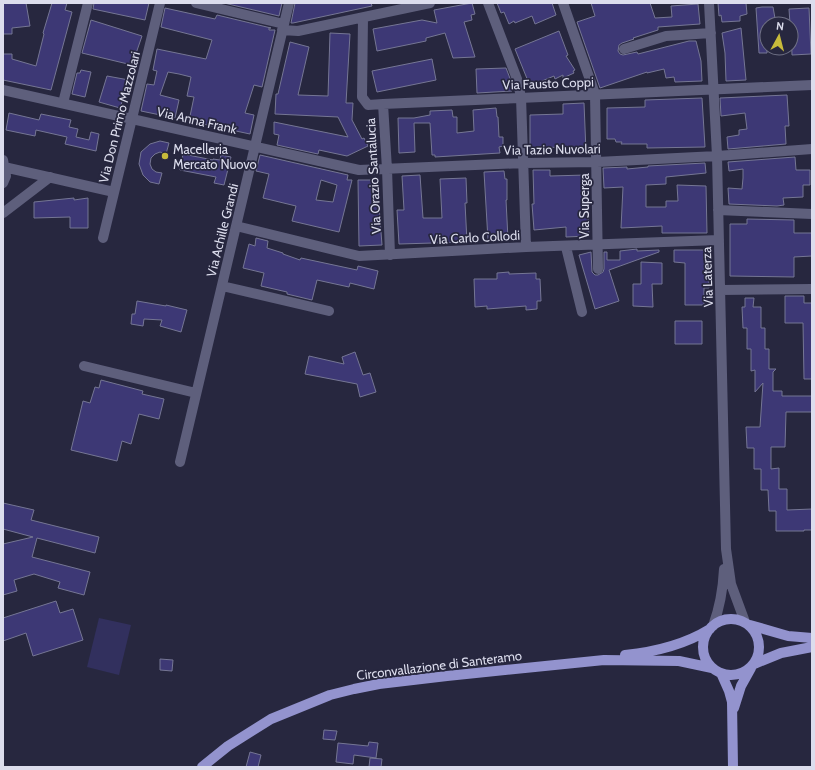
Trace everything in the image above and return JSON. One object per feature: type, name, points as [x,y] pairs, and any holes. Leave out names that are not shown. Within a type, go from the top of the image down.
[{"type":"main road","points":[[733,767],[732,702],[729,691],[716,670],[707,661],[703,644],[705,636],[711,627],[720,621],[729,619],[737,620],[788,636],[812,638]]},
{"type":"main road","points":[[732,716],[741,686],[758,656],[760,647],[754,630],[747,623]]},
{"type":"main road","name":"Circonvallazione di Santeramo","points":[[604,660],[650,651],[684,642],[696,638],[711,627]]},
{"type":"main road","points":[[716,670],[728,675],[737,675],[781,653],[812,647]]},
{"type":"main road","name":"Circonvallazione di Santeramo","points":[[202,767],[228,746],[271,720],[330,695],[379,684],[604,660],[672,661],[690,663],[716,670]]},
{"type":"street","points":[[63,103],[88,3]]},
{"type":"street","name":"Via Don Primo Mazzolari","points":[[103,238],[160,3]]},
{"type":"street","points":[[196,3],[298,32],[430,3]]},
{"type":"street","name":"Via Achille Grandi","points":[[180,462],[289,3]]},
{"type":"street","points":[[488,3],[517,79],[521,97],[526,247]]},
{"type":"street","name":"Via Superga","points":[[563,3],[595,94],[598,269]]},
{"type":"street","name":"Via Laterza","points":[[709,3],[717,156],[726,549]]},
{"type":"street","name":"Via Orazio Santalucia","points":[[363,18],[362,97],[368,105],[383,104],[390,255]]},
{"type":"street","points":[[624,49],[666,36],[711,33]]},
{"type":"street","name":"Via Fausto Coppi","points":[[383,104],[812,85]]},
{"type":"street","name":"Via Anna Frank","points":[[3,90],[359,170],[387,169]]},
{"type":"street","name":"Via Tazio Nuvolari","points":[[387,169],[524,163],[597,162],[717,156],[812,149]]},
{"type":"street","points":[[3,183],[6,176],[4,163],[50,177],[114,192]]},
{"type":"street","points":[[3,212],[50,177]]},
{"type":"street","points":[[718,210],[812,214]]},
{"type":"street","name":"Via Carlo Collodi","points":[[236,226],[359,256],[526,247],[566,247],[719,240]]},
{"type":"street","points":[[566,247],[582,312]]},
{"type":"street","points":[[222,286],[329,311]]},
{"type":"street","points":[[721,290],[812,289]]},
{"type":"street","points":[[84,366],[196,393]]},
{"type":"street","points":[[726,549],[731,584],[747,623]]},
{"type":"street","points":[[711,627],[718,611],[722,594],[726,549]]},
{"type":"shaded area","points":[[99,618],[131,625],[119,675],[87,667]]},
{"type":"building","points":[[3,3],[26,3],[30,26],[12,28],[12,34],[3,34]]},
{"type":"building","points":[[52,3],[67,3],[65,10],[72,12],[51,90],[3,80],[3,54],[12,54],[12,59],[36,66],[43,33]]},
{"type":"building","points":[[94,3],[149,3],[145,20],[93,9]]},
{"type":"building","points":[[224,3],[282,3],[279,16]]},
{"type":"building","points":[[295,3],[371,3],[372,6],[291,23]]},
{"type":"building","points":[[472,3],[475,14],[471,15],[472,20],[464,22],[475,57],[453,58],[445,33],[426,38],[426,41],[377,51],[373,29],[422,20],[437,23],[434,10]]},
{"type":"building","points":[[497,3],[552,3],[556,15],[535,24],[532,16],[509,24],[504,12],[501,13]]},
{"type":"building","points":[[591,3],[650,3],[655,18],[672,17],[671,6],[698,4],[700,24],[658,27],[658,30],[622,43],[619,45],[618,51],[623,55],[637,52],[638,54],[689,41],[696,41],[701,61],[702,81],[675,82],[674,77],[666,78],[664,69],[647,72],[600,88],[577,22],[595,16]]},
{"type":"building","points":[[718,3],[746,3],[747,14],[740,16],[740,21],[722,22],[721,15],[719,16]]},
{"type":"building","points":[[773,7],[775,16],[759,16],[759,53],[756,8]]},
{"type":"building","points":[[165,8],[215,19],[217,15],[271,28],[269,28],[269,30],[275,30],[262,87],[254,85],[245,113],[254,115],[250,134],[189,121],[194,97],[187,96],[191,77],[179,74],[168,72],[160,95],[179,100],[175,118],[141,111],[147,84],[154,85],[157,71],[153,70],[157,49],[206,59],[212,40],[161,27]]},
{"type":"building","points":[[809,8],[811,54],[799,55],[799,16],[789,16],[789,9]]},
{"type":"building","points":[[91,20],[142,36],[132,65],[82,53]]},
{"type":"building","points":[[741,28],[746,80],[726,81],[725,53],[722,33]]},
{"type":"building","points":[[559,31],[568,55],[566,56],[575,70],[573,71],[574,73],[563,78],[563,75],[555,79],[554,76],[530,86],[515,49]]},
{"type":"building","points":[[330,33],[350,34],[346,103],[353,103],[352,120],[362,139],[364,138],[368,146],[347,156],[319,150],[318,154],[277,145],[279,135],[274,134],[274,122],[348,137],[338,117],[275,114],[276,94],[278,94],[290,42],[309,47],[298,95],[328,96]]},
{"type":"building","points":[[432,59],[436,80],[377,92],[372,71]]},
{"type":"building","points":[[506,68],[511,81],[512,91],[477,93],[476,69]]},
{"type":"building","points":[[81,70],[91,72],[85,97],[72,94],[77,73],[80,73]]},
{"type":"building","points":[[107,76],[129,80],[120,108],[99,102]]},
{"type":"building","points":[[787,95],[789,126],[785,126],[786,144],[728,149],[727,137],[739,135],[739,130],[747,129],[745,113],[721,116],[720,98]]},
{"type":"building","points":[[702,98],[705,147],[647,148],[647,144],[621,144],[622,142],[616,142],[615,139],[607,139],[607,108],[645,107],[645,100]]},
{"type":"building","points":[[584,103],[586,152],[564,152],[564,147],[530,148],[530,115],[563,114],[563,104]]},
{"type":"building","points":[[496,108],[499,137],[503,137],[503,146],[499,147],[500,153],[435,157],[435,155],[432,155],[430,123],[414,123],[415,152],[399,153],[398,118],[414,118],[430,115],[430,111],[452,110],[453,117],[457,117],[457,133],[474,131],[473,110]]},
{"type":"building","points":[[9,113],[39,120],[41,114],[71,120],[69,127],[78,129],[76,137],[89,140],[91,132],[99,134],[96,151],[65,144],[67,137],[36,130],[35,136],[6,130]]},
{"type":"building","points":[[160,141],[169,143],[166,154],[160,152],[155,154],[151,158],[150,164],[152,169],[156,172],[162,173],[159,184],[150,182],[143,175],[139,164],[141,152],[150,144]]},
{"type":"building","points":[[183,154],[213,160],[220,160],[221,155],[231,157],[224,185],[214,183],[216,177],[180,170]]},
{"type":"building","points":[[260,155],[348,175],[347,180],[352,180],[339,232],[292,221],[296,206],[263,198],[269,174],[256,171]],"holes":[[[321,180],[337,185],[333,202],[316,200]]]},
{"type":"building","points":[[795,157],[796,170],[810,170],[810,185],[803,185],[803,197],[783,198],[784,205],[777,206],[729,204],[728,188],[742,189],[743,169],[729,171],[728,162]]},
{"type":"building","points":[[705,163],[706,173],[666,177],[666,184],[646,185],[646,207],[666,207],[666,201],[678,201],[677,185],[706,186],[707,233],[662,233],[662,226],[621,228],[623,187],[604,188],[603,168],[627,167],[627,169],[648,166]]},
{"type":"building","points":[[533,170],[550,170],[550,176],[586,175],[589,236],[566,237],[566,227],[534,230],[532,204],[534,204]]},
{"type":"building","points":[[504,171],[505,179],[507,179],[506,200],[508,239],[488,240],[484,172]]},
{"type":"building","points":[[420,175],[423,218],[442,218],[440,179],[466,178],[467,203],[465,203],[467,242],[399,244],[397,210],[404,210],[402,176]]},
{"type":"building","points":[[358,180],[377,180],[382,245],[359,246]]},
{"type":"building","points":[[74,198],[74,200],[88,198],[88,228],[70,228],[70,217],[34,218],[34,202]]},
{"type":"building","points":[[747,219],[794,220],[794,233],[812,233],[812,256],[794,257],[794,277],[730,276],[730,224],[747,224]]},
{"type":"building","points":[[256,238],[268,241],[267,248],[300,260],[301,258],[357,270],[358,266],[378,271],[374,289],[350,283],[349,287],[317,280],[312,300],[261,286],[264,273],[243,268],[249,244],[255,246]]},
{"type":"building","points":[[637,249],[637,251],[659,250],[659,252],[609,270],[619,301],[595,309],[579,255],[591,252],[592,272],[595,275],[598,275],[603,272],[604,269],[604,252],[607,252],[607,260],[620,260],[620,251]]},
{"type":"building","points":[[674,250],[709,250],[709,288],[704,288],[704,305],[685,305],[685,263],[674,262]]},
{"type":"building","points":[[641,262],[662,263],[662,284],[652,284],[653,307],[633,306],[633,284],[641,284]]},
{"type":"building","points":[[509,272],[509,274],[536,273],[536,279],[540,279],[541,301],[537,301],[537,309],[526,310],[526,306],[487,309],[487,306],[475,307],[474,279],[497,279],[497,273]]},
{"type":"building","points":[[785,296],[804,296],[804,303],[812,303],[812,379],[804,379],[803,323],[785,323]]},
{"type":"building","points":[[745,298],[754,298],[753,307],[761,307],[761,328],[765,328],[765,349],[769,349],[769,369],[776,369],[773,372],[773,391],[782,391],[782,396],[812,396],[812,412],[786,412],[785,447],[771,447],[771,469],[779,468],[779,489],[787,489],[787,510],[812,509],[812,530],[776,531],[776,511],[769,511],[768,490],[761,490],[761,469],[754,469],[754,448],[747,448],[746,427],[760,427],[763,383],[755,392],[755,370],[751,371],[751,349],[747,349],[747,328],[743,328],[742,307],[745,307]]},
{"type":"building","points":[[137,301],[166,305],[187,310],[181,332],[160,326],[162,320],[144,319],[143,326],[131,324],[132,314],[135,314]]},
{"type":"building","points":[[675,321],[702,321],[702,344],[675,344]]},
{"type":"building","points":[[355,352],[363,375],[370,373],[376,392],[360,397],[357,384],[305,374],[309,356],[344,364],[342,357]]},
{"type":"building","points":[[101,380],[143,391],[142,394],[164,399],[159,419],[139,414],[131,444],[122,441],[117,461],[71,450],[83,401],[90,403],[95,387],[99,388]]},
{"type":"building","points":[[3,503],[34,510],[31,520],[99,537],[95,553],[37,538],[32,557],[90,572],[84,595],[58,588],[60,582],[34,574],[14,580],[17,591],[3,595],[3,544],[33,537],[3,529]]},
{"type":"building","points":[[56,601],[60,613],[73,609],[83,640],[33,656],[26,633],[3,641],[3,618]]},
{"type":"building","points":[[160,659],[173,660],[172,671],[160,670]]},
{"type":"building","points":[[324,730],[337,731],[335,740],[323,739]]},
{"type":"building","points":[[369,742],[378,743],[376,758],[354,755],[353,764],[336,762],[338,743],[368,746]]},
{"type":"building","points":[[250,752],[261,755],[258,767],[246,767]]},
{"type":"building","points":[[370,758],[382,759],[381,767],[369,767]]},
{"type":"place","name":"Macelleria Mercato Nuovo","points":[[165,156]]}]
